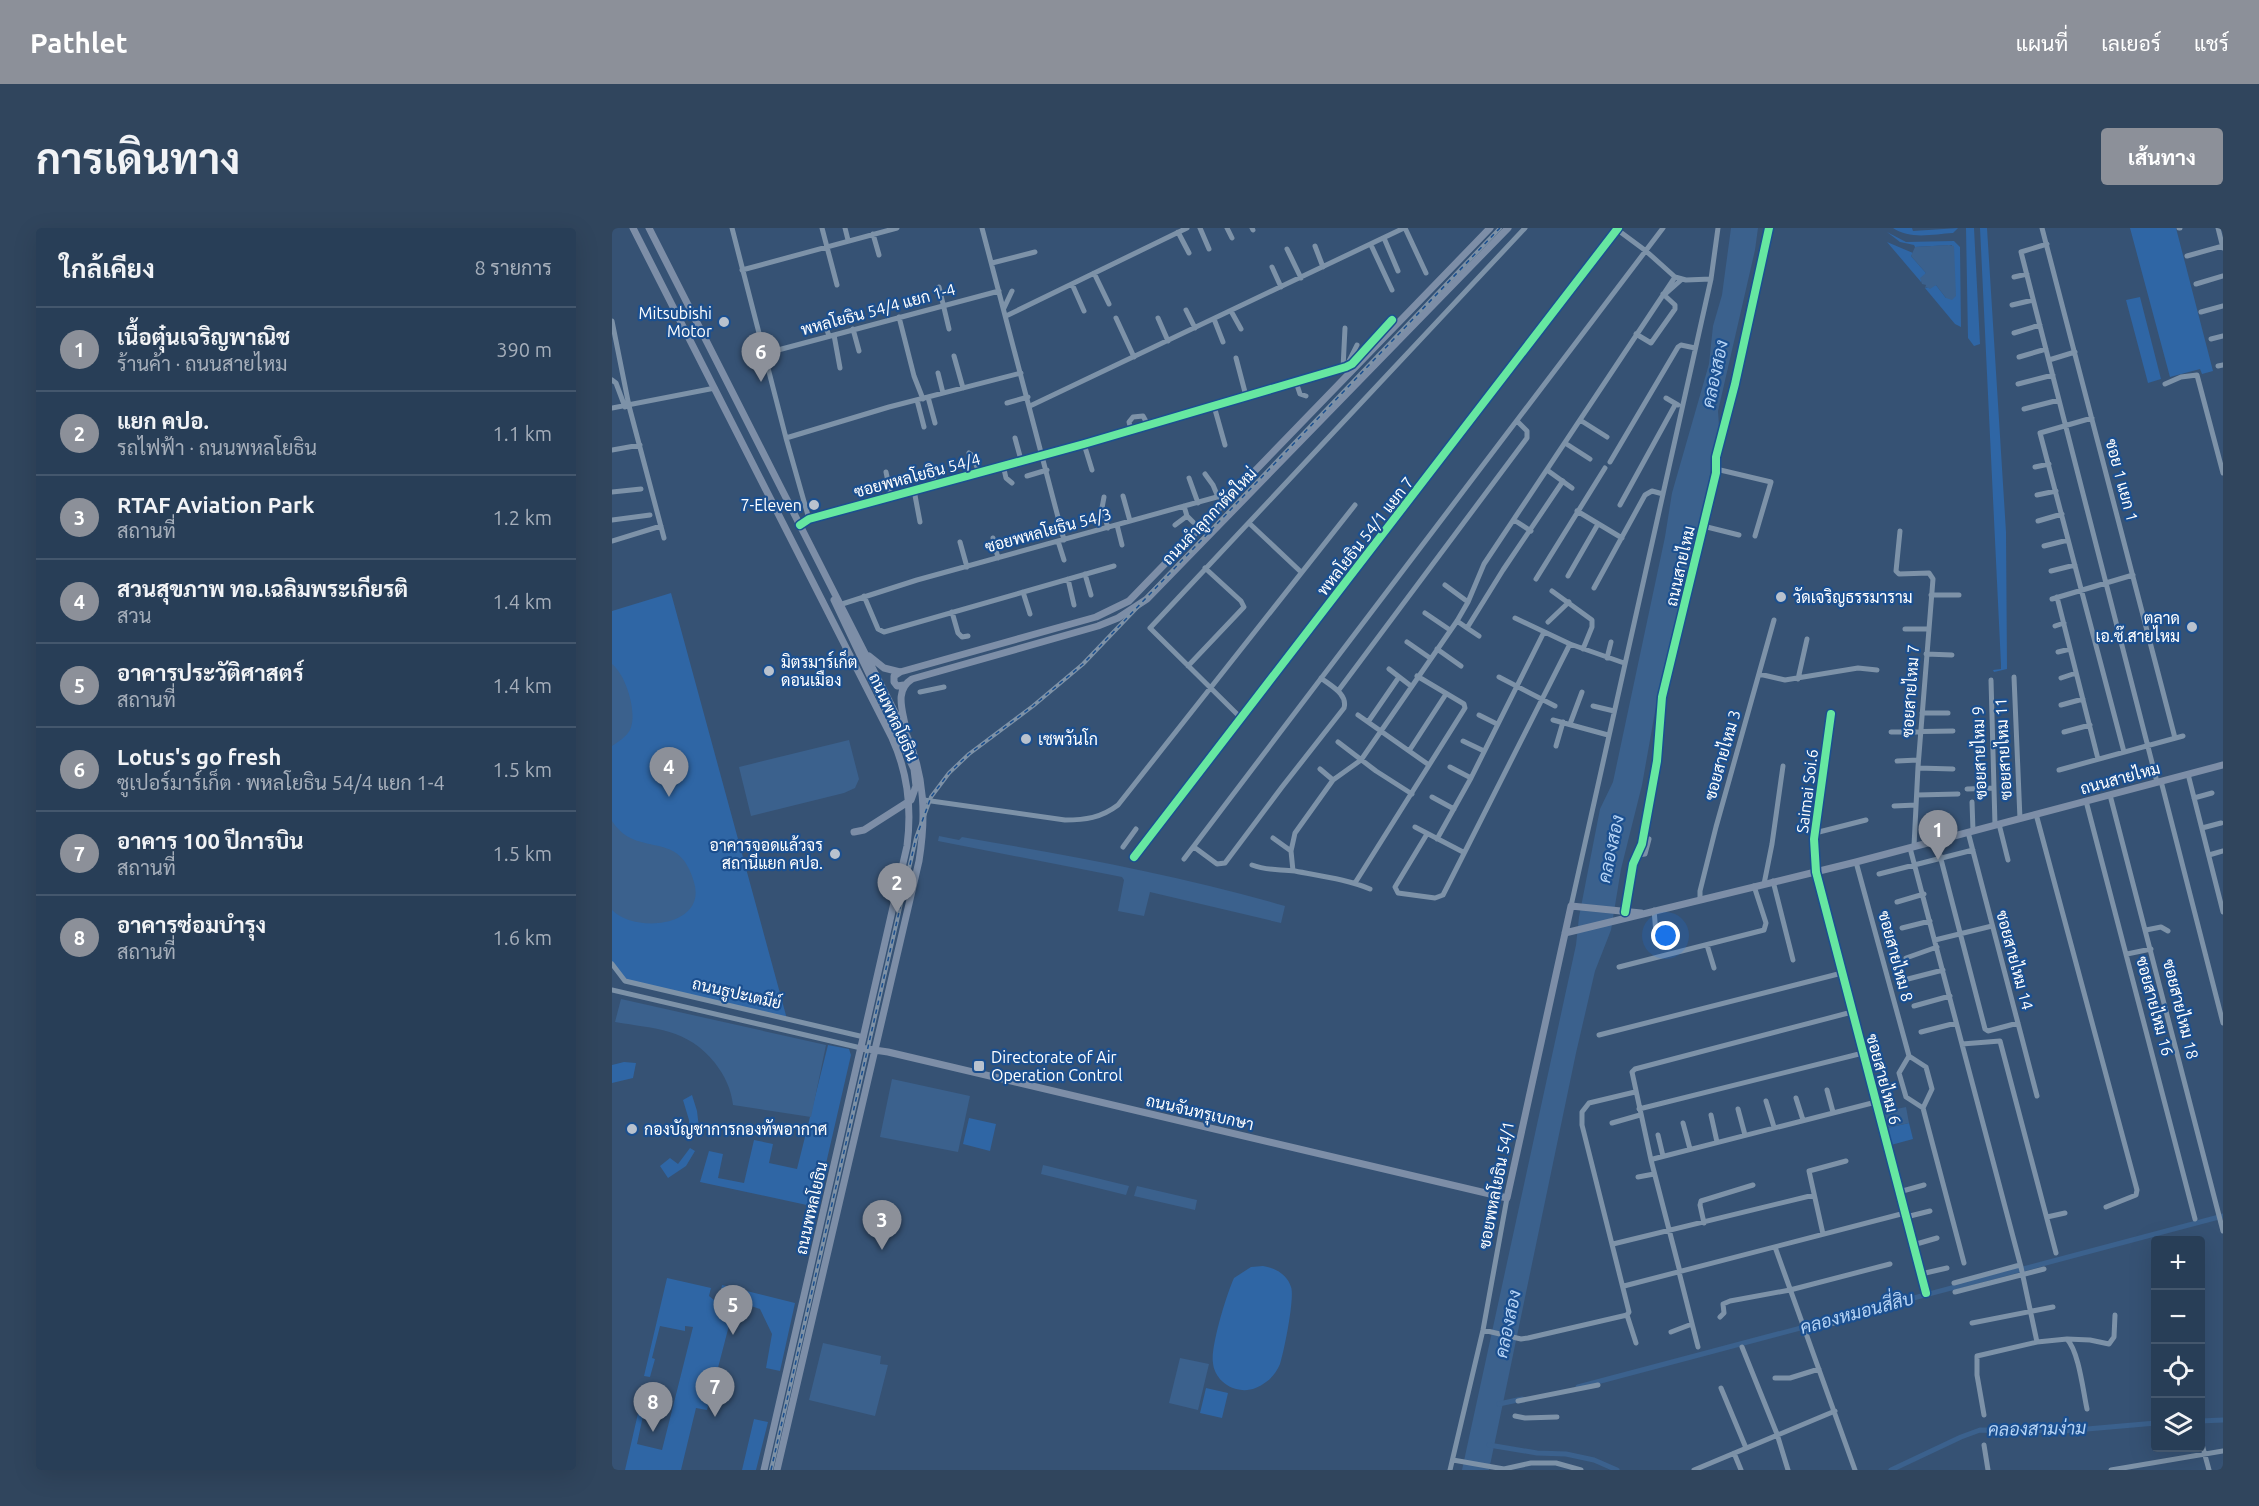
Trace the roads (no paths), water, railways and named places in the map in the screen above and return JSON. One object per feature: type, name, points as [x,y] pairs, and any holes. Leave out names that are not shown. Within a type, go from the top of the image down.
[{"type":"main road","name":"ถนนพหลโยธิน","points":[[633,228],[892,738],[907,784],[911,820],[864,1037],[764,1470]]},
{"type":"main road","name":"ถนนพหลโยธิน","points":[[649,228],[907,736],[919,770],[924,800],[919,861],[777,1470]]},
{"type":"main road","name":"ถนนลำลูกกาตัดใหม่","points":[[900,672],[1096,617],[1124,604],[1139,592],[1490,228]]},
{"type":"main road","name":"ถนนลำลูกกาตัดใหม่","points":[[904,685],[912,679],[1098,626],[1134,609],[1153,594],[1508,228]]},
{"type":"main road","points":[[1304,419],[1313,427]]},
{"type":"main road","points":[[786,529],[800,525]]},
{"type":"main road","points":[[829,584],[848,633],[905,748],[914,769],[916,786],[911,800],[904,806],[864,830],[854,832]]},
{"type":"main road","points":[[864,652],[884,668],[900,672]]},
{"type":"main road","points":[[900,672],[894,676],[894,682],[897,686],[904,685],[900,697],[907,736]]},
{"type":"main road","name":"ถนนสายไหม","points":[[1565,933],[1856,862],[2223,766]]},
{"type":"main road","name":"ถนนสายไหม","points":[[1575,906],[1641,913]]},
{"type":"main road","name":"ซอยพหลโยธิน 54/1","points":[[1507,1198],[1565,933],[1575,906]]},
{"type":"main road","name":"ถนนจันทรุเบกษา","points":[[864,1037],[888,1052]]},
{"type":"main road","name":"ถนนจันทรุเบกษา","points":[[861,1048],[888,1052],[1507,1198]]},
{"type":"main road","points":[[803,1300],[817,1304]]},
{"type":"street","points":[[732,228],[763,354],[809,519]]},
{"type":"street","points":[[822,228],[837,285]]},
{"type":"street","points":[[845,228],[848,240]]},
{"type":"street","points":[[742,270],[897,228]]},
{"type":"street","points":[[982,228],[1047,470],[1064,560]]},
{"type":"street","points":[[1006,316],[1187,228]]},
{"type":"street","points":[[1200,228],[1209,249]]},
{"type":"street","points":[[1227,228],[1232,238]]},
{"type":"street","points":[[1030,406],[1405,228],[1426,273]]},
{"type":"street","points":[[1241,718],[1150,628],[1525,228]]},
{"type":"street","points":[[1616,228],[1675,277],[1681,280],[1711,279]]},
{"type":"street","name":"พหลโยธิน 54/1 แยก 7","points":[[1134,857],[1616,228]]},
{"type":"street","points":[[1184,859],[1663,228]]},
{"type":"street","points":[[1575,906],[1608,735],[1711,279],[1718,228]]},
{"type":"street","name":"ถนนสายไหม","points":[[1622,911],[1633,864],[1642,844],[1657,761],[1662,697],[1703,526],[1716,469],[1716,457],[1735,384],[1769,228]]},
{"type":"street","name":"ซอย 1 แยก 1","points":[[2042,228],[2175,738]]},
{"type":"street","points":[[2187,256],[2223,247],[2218,228]]},
{"type":"street","points":[[1178,232],[1189,253]]},
{"type":"street","points":[[873,234],[879,255]]},
{"type":"street","points":[[1384,238],[1398,271]]},
{"type":"street","points":[[2047,244],[2021,252],[2223,1023]]},
{"type":"street","points":[[1371,245],[1392,290]]},
{"type":"street","points":[[1315,246],[1323,267]]},
{"type":"street","points":[[1287,249],[1301,278]]},
{"type":"street","points":[[992,263],[1035,252]]},
{"type":"street","points":[[1272,267],[1281,287]]},
{"type":"street","points":[[1094,273],[1109,304]]},
{"type":"street","points":[[2014,277],[2027,274]]},
{"type":"street","points":[[2196,284],[2223,276]]},
{"type":"street","points":[[1293,871],[1291,851],[1295,833],[1333,780],[1361,760],[1457,621],[1468,602],[1481,569],[1675,277]]},
{"type":"street","points":[[1663,296],[1681,280]]},
{"type":"street","points":[[1072,284],[1084,311]]},
{"type":"street","points":[[939,287],[949,328]]},
{"type":"street","name":"พหลโยธิน 54/4 แยก 1-4","points":[[763,354],[999,291]]},
{"type":"street","points":[[1004,308],[1012,291]]},
{"type":"street","points":[[1636,334],[1648,343],[1652,342],[1675,309],[1675,305],[1663,296]]},
{"type":"street","points":[[2012,305],[2033,300]]},
{"type":"street","points":[[2201,312],[2223,306]]},
{"type":"street","points":[[1186,310],[1195,328]]},
{"type":"street","points":[[1231,311],[1241,329]]},
{"type":"street","points":[[899,317],[917,386],[935,423]]},
{"type":"street","points":[[1116,318],[1134,357]]},
{"type":"street","points":[[1158,318],[1168,340]]},
{"type":"street","points":[[1214,318],[1223,342]]},
{"type":"street","points":[[1345,368],[1352,364],[1392,320]]},
{"type":"street","points":[[824,321],[840,368]]},
{"type":"street","points":[[612,323],[627,406]]},
{"type":"street","points":[[2014,333],[2040,325]]},
{"type":"street","points":[[1345,328],[1345,368]]},
{"type":"street","points":[[853,329],[859,351]]},
{"type":"street","points":[[2211,339],[2223,336]]},
{"type":"street","points":[[1345,368],[1358,345]]},
{"type":"street","points":[[1610,462],[1678,347],[1681,345],[1695,348]]},
{"type":"street","points":[[2019,357],[2046,349]]},
{"type":"street","points":[[2049,360],[2074,352]]},
{"type":"street","points":[[954,356],[963,388]]},
{"type":"street","points":[[1236,358],[1246,396]]},
{"type":"street","name":"ซอยพหลโยธิน 54/4","points":[[800,525],[809,519],[1084,444],[1345,368]]},
{"type":"street","points":[[938,373],[943,393]]},
{"type":"street","points":[[786,438],[1021,373]]},
{"type":"street","points":[[2018,384],[2053,375]]},
{"type":"street","points":[[2165,384],[2181,377],[2197,375],[2223,473]]},
{"type":"street","points":[[612,380],[616,382],[627,406],[640,445],[664,538]]},
{"type":"street","points":[[1296,382],[1300,394],[1306,396]]},
{"type":"street","points":[[612,408],[715,388]]},
{"type":"street","points":[[1007,403],[1028,397]]},
{"type":"street","points":[[923,399],[924,427]]},
{"type":"street","points":[[1666,399],[1675,405],[1682,406]]},
{"type":"street","points":[[2024,409],[2059,400]]},
{"type":"street","points":[[1620,505],[1675,405]]},
{"type":"street","points":[[1214,406],[1224,445]]},
{"type":"street","points":[[1131,430],[1129,422],[1133,417],[1143,416],[1148,425]]},
{"type":"street","points":[[2092,418],[2040,433],[2124,752]]},
{"type":"street","points":[[1580,420],[1607,438]]},
{"type":"street","points":[[1338,691],[1527,438],[1527,431],[1517,421]]},
{"type":"street","points":[[1016,438],[1022,460]]},
{"type":"street","points":[[1565,443],[1590,459]]},
{"type":"street","points":[[1084,444],[1092,470]]},
{"type":"street","points":[[612,450],[640,445]]},
{"type":"street","points":[[969,453],[975,460],[979,472]]},
{"type":"street","points":[[2035,467],[2049,464]]},
{"type":"street","points":[[1003,465],[1006,478],[1012,483]]},
{"type":"street","points":[[930,467],[935,484]]},
{"type":"street","name":"ซอยพหลโยธิน 54/3","points":[[839,604],[1218,497],[1231,491],[1256,467]]},
{"type":"street","points":[[1536,579],[1605,468]]},
{"type":"street","points":[[1716,469],[1771,482],[1755,536]]},
{"type":"street","points":[[1027,476],[1047,470]]},
{"type":"street","points":[[1547,470],[1572,488]]},
{"type":"street","points":[[886,472],[891,496]]},
{"type":"street","points":[[1205,474],[1218,497]]},
{"type":"street","points":[[1189,478],[1198,502]]},
{"type":"street","points":[[1467,628],[1563,481]]},
{"type":"street","points":[[612,492],[641,489]]},
{"type":"street","points":[[914,490],[920,522]]},
{"type":"street","points":[[1594,588],[1645,495],[1652,491],[1663,494]]},
{"type":"street","points":[[2037,495],[2056,491]]},
{"type":"street","points":[[1123,496],[1130,521]]},
{"type":"street","points":[[1104,498],[1102,508],[1108,528]]},
{"type":"street","points":[[924,800],[1054,819],[1085,819],[1100,816],[1118,805],[1355,505]]},
{"type":"street","points":[[1184,506],[1187,516],[1193,522]]},
{"type":"street","points":[[1577,511],[1622,538]]},
{"type":"street","points":[[2038,521],[2062,514]]},
{"type":"street","points":[[612,520],[650,515]]},
{"type":"street","points":[[1175,525],[1187,516]]},
{"type":"street","points":[[1514,520],[1531,531]]},
{"type":"street","points":[[1249,523],[1301,572]]},
{"type":"street","points":[[1568,576],[1598,524]]},
{"type":"street","points":[[1117,525],[1122,545]]},
{"type":"street","points":[[612,541],[661,526]]},
{"type":"street","points":[[1703,526],[1739,535]]},
{"type":"street","name":"ซอยสายไหม 7","points":[[1900,531],[1896,571],[1899,574],[1929,573],[1933,579],[1912,847],[1914,864],[1924,894],[2022,1270],[2037,1342]]},
{"type":"street","points":[[993,537],[998,558]]},
{"type":"street","points":[[2044,546],[2068,540]]},
{"type":"street","points":[[960,542],[967,567]]},
{"type":"street","points":[[2051,571],[2075,565]]},
{"type":"street","points":[[864,596],[881,632],[1114,566]]},
{"type":"street","points":[[1188,666],[1244,608],[1241,601],[1205,568]]},
{"type":"street","points":[[1085,574],[1091,595]]},
{"type":"street","points":[[2098,759],[2064,623],[2055,598],[2133,575]]},
{"type":"street","points":[[1068,579],[1074,605]]},
{"type":"street","points":[[1445,585],[1468,602]]},
{"type":"street","points":[[1552,591],[1592,620],[1592,627],[1583,649]]},
{"type":"street","points":[[1023,592],[1030,614]]},
{"type":"street","points":[[1931,595],[1959,596]]},
{"type":"street","points":[[1548,622],[1569,602]]},
{"type":"street","points":[[952,612],[958,633],[962,637],[968,636]]},
{"type":"street","points":[[1425,613],[1449,630]]},
{"type":"street","points":[[1515,618],[1570,644],[1624,663]]},
{"type":"street","name":"ซอยสายไหม 3","points":[[1700,899],[1716,826],[1774,620]]},
{"type":"street","points":[[1457,621],[1479,636]]},
{"type":"street","points":[[2055,626],[2064,623]]},
{"type":"street","points":[[1905,629],[1928,629]]},
{"type":"street","points":[[1437,839],[1471,778],[1544,632]]},
{"type":"street","points":[[1798,679],[1807,639]]},
{"type":"street","points":[[1407,642],[1430,658]]},
{"type":"street","points":[[1607,658],[1611,642]]},
{"type":"street","points":[[1427,834],[1395,887],[1398,893],[1440,897],[1570,644]]},
{"type":"street","points":[[1437,649],[1461,666]]},
{"type":"street","points":[[2058,652],[2070,649]]},
{"type":"street","points":[[1926,654],[1952,656]]},
{"type":"street","points":[[1759,674],[1785,680],[1858,668],[1877,670]]},
{"type":"street","points":[[1389,669],[1411,686]]},
{"type":"street","points":[[2061,678],[2076,673]]},
{"type":"street","points":[[1355,883],[1465,708],[1464,704],[1417,676]]},
{"type":"street","points":[[1368,722],[1399,677]]},
{"type":"street","points":[[1499,677],[1555,706]]},
{"type":"street","name":"ซอยสายไหม 11","points":[[2014,677],[2020,819]]},
{"type":"street","points":[[1194,847],[1217,864],[1225,863],[1344,708],[1345,703],[1338,691],[1321,678]]},
{"type":"street","name":"ซอยสายไหม 9","points":[[1990,680],[1997,825],[2008,860]]},
{"type":"street","points":[[920,692],[944,687]]},
{"type":"street","points":[[1570,724],[1582,692]]},
{"type":"street","points":[[1409,751],[1446,694]]},
{"type":"street","points":[[2061,705],[2083,699]]},
{"type":"street","points":[[1593,706],[1614,711]]},
{"type":"street","points":[[1922,713],[1948,713]]},
{"type":"street","name":"Saimai Soi.6","points":[[1815,872],[1813,855],[1815,833],[1831,714]]},
{"type":"street","points":[[1358,715],[1430,765]]},
{"type":"street","points":[[1479,715],[1497,724]]},
{"type":"street","points":[[1553,720],[1608,735]]},
{"type":"street","points":[[1556,746],[1563,722]]},
{"type":"street","points":[[2064,732],[2090,725]]},
{"type":"street","points":[[1891,732],[1953,731]]},
{"type":"street","points":[[2059,770],[2182,736]]},
{"type":"street","points":[[1463,741],[1484,751]]},
{"type":"street","points":[[1338,742],[1412,794]]},
{"type":"street","points":[[1897,761],[1918,760]]},
{"type":"street","points":[[1764,884],[1783,766]]},
{"type":"street","points":[[1450,767],[1471,778]]},
{"type":"street","points":[[1918,768],[1953,769]]},
{"type":"street","points":[[1320,769],[1333,780]]},
{"type":"street","points":[[2188,774],[2223,912]]},
{"type":"street","points":[[1967,789],[1994,788]]},
{"type":"street","points":[[2194,798],[2212,793]]},
{"type":"street","points":[[1917,795],[1958,794]]},
{"type":"street","name":"ซอยสายไหม 18","points":[[2110,795],[2222,1228]]},
{"type":"street","points":[[1432,797],[1454,809]]},
{"type":"street","name":"ซอยสายไหม 16","points":[[2086,801],[2195,1219]]},
{"type":"street","name":"ซอยสายไหม 14","points":[[1972,802],[1970,831],[1973,850],[2037,1096]]},
{"type":"street","points":[[1894,806],[1916,805]]},
{"type":"street","points":[[2036,814],[2137,1190],[2136,1195],[2106,1207]]},
{"type":"street","points":[[1815,833],[1866,820]]},
{"type":"street","points":[[2202,828],[2221,823]]},
{"type":"street","points":[[1414,827],[1463,852]]},
{"type":"street","points":[[1123,847],[1136,830]]},
{"type":"street","points":[[1273,838],[1291,851]]},
{"type":"street","points":[[1129,839],[1141,848]]},
{"type":"street","points":[[1638,855],[1645,854],[1649,839]]},
{"type":"street","points":[[1936,840],[1986,1030],[2018,1023]]},
{"type":"street","points":[[1879,874],[1973,850]]},
{"type":"street","points":[[2208,855],[2223,851]]},
{"type":"street","name":"ซอยสายไหม 8","points":[[1856,862],[1909,1056],[1926,1067],[1932,1089],[1923,1108],[1964,1263]]},
{"type":"street","points":[[1252,866],[1271,871],[1293,871],[1355,883],[1370,889]]},
{"type":"street","name":"ซอยสายไหม 6","points":[[1815,872],[1926,1293]]},
{"type":"street","points":[[2215,881],[2223,879]]},
{"type":"street","points":[[1773,881],[1793,960]]},
{"type":"street","points":[[1619,967],[1764,930],[1766,928],[1754,886]]},
{"type":"street","points":[[1897,902],[1924,894]]},
{"type":"street","points":[[1654,910],[1656,933]]},
{"type":"street","points":[[1902,928],[1930,921]]},
{"type":"street","points":[[1935,940],[1992,926]]},
{"type":"street","points":[[2146,930],[2161,927],[2168,931]]},
{"type":"street","points":[[1707,945],[1714,968]]},
{"type":"street","points":[[1906,958],[1937,947]]},
{"type":"street","points":[[2127,954],[2151,949]]},
{"type":"street","name":"ถนนธูปะเตมีย์","points":[[612,964],[625,981],[864,1037]]},
{"type":"street","points":[[1908,979],[1943,969]]},
{"type":"street","points":[[1599,1035],[1842,973]]},
{"type":"street","name":"ถนนธูปะเตมีย์","points":[[612,990],[861,1048]]},
{"type":"street","points":[[1914,1006],[1950,996]]},
{"type":"street","points":[[1698,1347],[1654,1174],[1632,1072],[1635,1069],[1852,1012]]},
{"type":"street","points":[[1921,1032],[1956,1023]]},
{"type":"street","points":[[1962,1044],[2000,1041],[2056,1253]]},
{"type":"street","points":[[1612,1123],[1640,1112],[1863,1053]]},
{"type":"street","name":"ซอยสายไหม 8","points":[[1909,1056],[1899,1072],[1906,1097],[1923,1108]]},
{"type":"street","points":[[1827,1090],[1833,1112]]},
{"type":"street","points":[[1635,1092],[1589,1103],[1584,1107],[1582,1116],[1590,1158],[1630,1311],[1627,1315],[1636,1343]]},
{"type":"street","points":[[1796,1098],[1803,1120]]},
{"type":"street","points":[[1766,1101],[1774,1127]]},
{"type":"street","points":[[1653,1159],[1876,1102]]},
{"type":"street","points":[[1738,1109],[1745,1135]]},
{"type":"street","points":[[1710,1115],[1717,1142]]},
{"type":"street","points":[[1683,1123],[1690,1149]]},
{"type":"street","points":[[1658,1135],[1663,1156]]},
{"type":"street","points":[[1823,1234],[1809,1172],[1846,1161]]},
{"type":"street","points":[[1638,1177],[1654,1174]]},
{"type":"street","points":[[1704,1223],[1701,1201],[1753,1185]]},
{"type":"street","points":[[1899,1192],[1924,1185]]},
{"type":"street","points":[[1613,1244],[1814,1195]]},
{"type":"street","name":"ซอยพหลโยธิน 54/1","points":[[1450,1470],[1486,1331],[1507,1198]]},
{"type":"street","points":[[1624,1286],[1823,1234],[1930,1211]]},
{"type":"street","points":[[2047,1217],[2065,1213]]},
{"type":"street","points":[[1913,1245],[1937,1238]]},
{"type":"street","points":[[1775,1247],[1855,1470]]},
{"type":"street","points":[[1720,1317],[1723,1315],[1725,1303],[1749,1296],[1790,1290],[1890,1264]]},
{"type":"street","points":[[1921,1274],[1947,1268]]},
{"type":"street","points":[[1954,1283],[2022,1270],[2044,1269]]},
{"type":"street","points":[[1954,1292],[2022,1270]]},
{"type":"street","points":[[1972,1323],[2053,1307]]},
{"type":"street","points":[[1486,1331],[1521,1339],[1627,1315]]},
{"type":"street","points":[[1984,1415],[1977,1375],[1977,1356],[2037,1342],[2067,1339],[2109,1344],[2114,1337],[2115,1315]]},
{"type":"street","points":[[1804,1329],[1858,1317]]},
{"type":"street","points":[[1671,1332],[1692,1324]]},
{"type":"street","points":[[2067,1339],[2070,1341],[2078,1366],[2087,1409]]},
{"type":"street","points":[[1742,1347],[1777,1434],[1788,1470]]},
{"type":"street","points":[[1775,1378],[1790,1378],[1820,1369]]},
{"type":"street","points":[[1518,1401],[1598,1385]]},
{"type":"street","points":[[1720,1388],[1746,1448]]},
{"type":"street","points":[[1694,1470],[1835,1411]]},
{"type":"street","points":[[1515,1416],[1525,1419],[1557,1417]]},
{"type":"street","points":[[1984,1445],[1988,1470]]},
{"type":"street","points":[[2110,1470],[2223,1450]]},
{"type":"street","points":[[1734,1453],[1741,1470]]},
{"type":"street","points":[[2205,1454],[2209,1470]]},
{"type":"street","points":[[1453,1460],[1504,1469],[1531,1463],[1556,1463],[1581,1470]]},
{"type":"water","name":"คลองสอง","points":[[1731,228],[1758,228],[1718,411],[1719,426],[1702,518],[1655,712],[1642,785],[1621,869],[1611,930],[1595,971],[1576,1053],[1489,1470],[1462,1470],[1576,945],[1579,917],[1600,809],[1613,782],[1665,537],[1672,493],[1709,364],[1713,326],[1722,295]]},
{"type":"water","points":[[1954,246],[1956,296],[1952,300],[1946,298],[1936,285],[1930,289],[1925,288],[1926,285],[1922,284],[1920,278],[1926,273],[1911,256],[1915,247]]},
{"type":"water","points":[[612,664],[626,685],[633,714],[630,730],[612,746]]},
{"type":"water","points":[[849,740],[859,779],[855,788],[844,793],[751,816],[739,767]]},
{"type":"water","points":[[612,821],[621,832],[632,839],[664,848],[683,859],[690,871],[696,890],[694,902],[688,911],[668,921],[643,923],[631,921],[612,910]]},
{"type":"water","points":[[939,836],[959,840],[962,837],[1125,867],[1285,906],[1281,923],[1150,892],[1144,916],[1118,911],[1124,880],[1122,877],[938,841]]},
{"type":"water","points":[[621,999],[826,1045],[811,1117],[733,1105],[722,1073],[704,1051],[693,1043],[670,1032],[615,1022]]},
{"type":"water","points":[[892,1079],[970,1096],[958,1152],[880,1137]]},
{"type":"water","points":[[1906,1107],[1909,1123],[1887,1128],[1883,1112]]},
{"type":"water","points":[[1043,1165],[1129,1186],[1126,1195],[1041,1174]]},
{"type":"water","points":[[1137,1186],[1197,1200],[1195,1210],[1134,1196]]},
{"type":"water","points":[[823,1343],[881,1356],[880,1364],[888,1365],[875,1416],[809,1400]]},
{"type":"water","points":[[1180,1358],[1209,1364],[1198,1410],[1169,1403]]},
{"type":"waterway","name":"คลองหมอนสี่สิบ","points":[[1578,1387],[2223,1216]]},
{"type":"waterway","name":"คลองหมอนสี่สิบ","points":[[1499,1404],[1522,1399]]},
{"type":"waterway","name":"คลองสามง่าม","points":[[2205,1421],[2223,1420]]},
{"type":"waterway","name":"คลองสามง่าม","points":[[1891,1470],[1980,1430],[2064,1431],[2151,1423]]},
{"type":"waterway","name":"คลองสามง่าม","points":[[1489,1445],[1537,1453],[1566,1454],[1594,1460],[1617,1470]]},
{"type":"railway","points":[[771,1470],[916,838],[931,797],[949,773],[969,754],[1033,706],[1083,664],[1500,228]]},
{"type":"place","name":"Mitsubishi Motor","points":[[724,322]]},
{"type":"place","name":"Lotus's go fresh","points":[[761,382]]},
{"type":"place","name":"7-Eleven","points":[[814,505]]},
{"type":"place","name":"วัดเจริญธรรมาราม","points":[[1781,597]]},
{"type":"place","name":"ตลาด เอ.ซ๊.สายไหม","points":[[2192,627]]},
{"type":"place","name":"มิตรมาร์เก็ต ดอนเมือง","points":[[769,671]]},
{"type":"place","name":"เซพวันโก","points":[[1026,739]]},
{"type":"place","name":"สวนสุขภาพ ทอ.เฉลิมพระเกียรติ","points":[[669,797]]},
{"type":"place","name":"อาคารจอดแล้วจร สถานีแยก คปอ.","points":[[835,854]]},
{"type":"place","name":"เนื้อตุ๋นเจริญพาณิช","points":[[1938,860]]},
{"type":"place","name":"แยก คปอ.","points":[[897,913]]},
{"type":"place","name":"Directorate of Air Operation Control","points":[[979,1066]]},
{"type":"place","name":"กองบัญชาการกองทัพอากาศ","points":[[632,1129]]},
{"type":"place","name":"RTAF Aviation Park","points":[[882,1250]]},
{"type":"place","name":"อาคารประวัติศาสตร์","points":[[733,1335]]},
{"type":"place","name":"อาคาร 100 ปีการบิน","points":[[715,1417]]},
{"type":"place","name":"อาคารซ่อมบำรุง","points":[[653,1432]]}]
